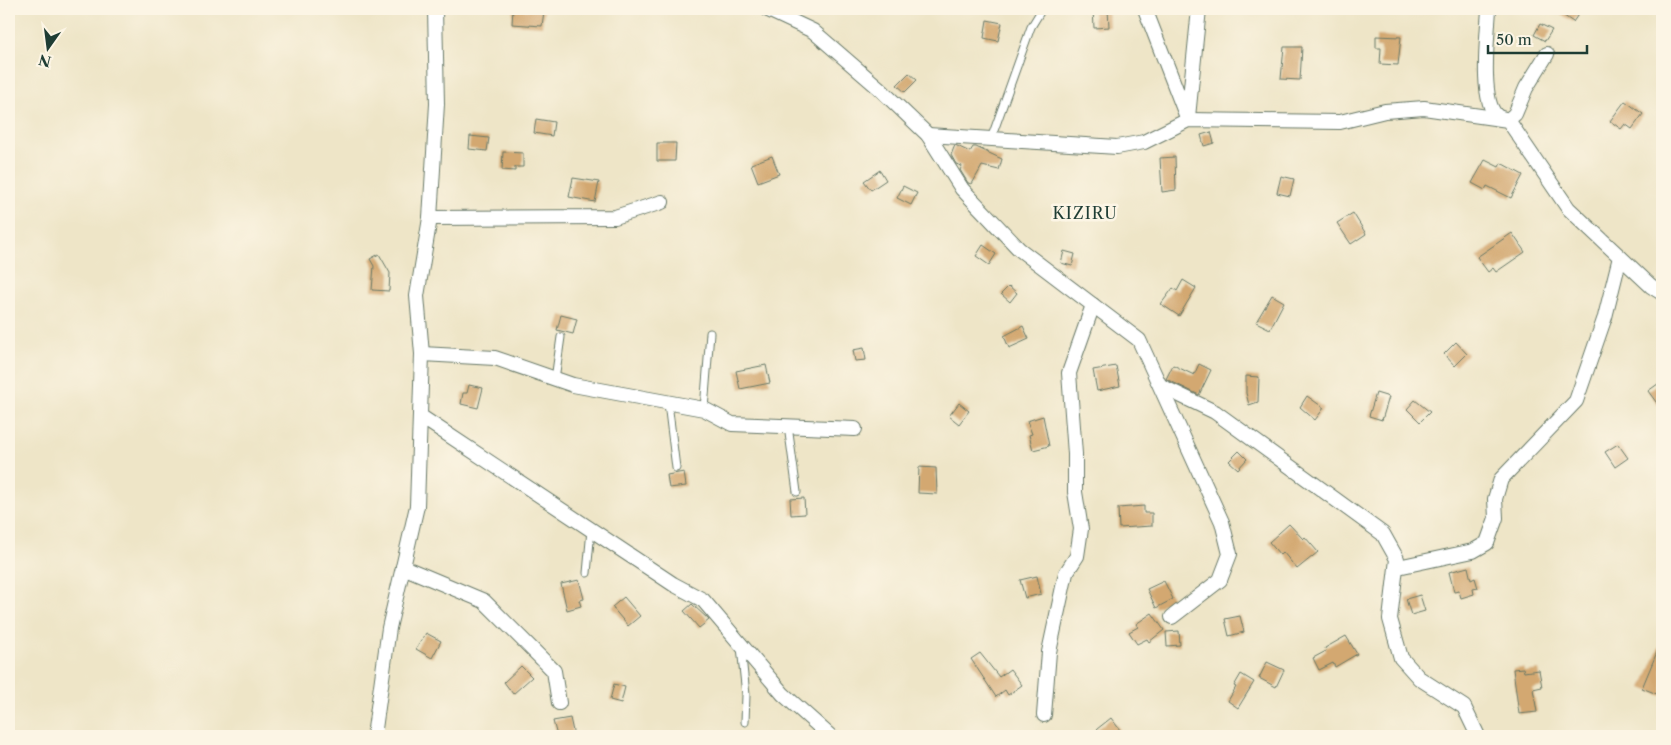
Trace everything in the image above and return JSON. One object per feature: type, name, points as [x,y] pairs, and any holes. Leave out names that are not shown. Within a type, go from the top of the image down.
[{"type":"street","points":[[374,736],[390,628],[417,506],[422,354],[417,296],[430,218],[437,104],[435,9]]},
{"type":"street","points":[[766,9],[813,31],[879,88],[928,135],[962,189],[1019,249],[1139,340],[1222,522],[1230,554],[1220,580],[1172,616]]},
{"type":"street","points":[[1145,9],[1188,120]]},
{"type":"street","points":[[1188,120],[1199,9]]},
{"type":"street","points":[[1489,9],[1485,87],[1493,111],[1498,117],[1508,120],[1568,208],[1651,286],[1662,293]]},
{"type":"street","points":[[928,135],[1117,147],[1144,142],[1188,120],[1340,122],[1386,111],[1424,108],[1508,120],[1515,114],[1526,88],[1548,54]]},
{"type":"street","points":[[430,218],[615,217],[662,202]]},
{"type":"street","points":[[1398,567],[1474,551],[1487,544],[1496,518],[1495,498],[1501,479],[1576,401],[1605,317],[1620,257]]},
{"type":"street","points":[[1044,715],[1049,652],[1066,573],[1077,556],[1081,529],[1075,492],[1075,454],[1070,373],[1093,304]]},
{"type":"street","points":[[422,354],[495,358],[573,385],[704,409],[732,424],[855,428]]},
{"type":"street","points":[[1161,386],[1215,412],[1382,534],[1397,559],[1398,567],[1390,619],[1401,658],[1419,678],[1464,707],[1478,736]]},
{"type":"street","points":[[420,416],[673,584],[704,600],[783,694],[830,736]]},
{"type":"street","points":[[403,568],[484,601],[554,671],[559,703]]},
{"type":"lane","points":[[991,140],[1031,27],[1042,9]]},
{"type":"lane","points":[[704,409],[710,332]]},
{"type":"lane","points":[[555,379],[561,336]]},
{"type":"lane","points":[[668,403],[676,468]]},
{"type":"lane","points":[[788,426],[797,492]]},
{"type":"lane","points":[[587,573],[591,530]]},
{"type":"lane","points":[[741,644],[746,695],[745,722]]},
{"type":"building","points":[[513,9],[544,11],[542,26],[512,24]]},
{"type":"building","points":[[1093,9],[1108,9],[1109,27],[1094,28]]},
{"type":"building","points":[[1554,9],[1582,9],[1573,22]]},
{"type":"building","points":[[987,20],[1002,23],[998,41],[984,38]]},
{"type":"building","points":[[1540,24],[1552,30],[1545,41],[1534,35]]},
{"type":"building","points":[[1376,36],[1401,37],[1398,65],[1380,64],[1381,48],[1376,48]]},
{"type":"building","points":[[1284,47],[1302,47],[1300,80],[1281,79]]},
{"type":"building","points":[[909,73],[917,80],[905,92],[897,85]]},
{"type":"building","points":[[1625,101],[1643,114],[1632,129],[1625,124],[1621,129],[1610,121]]},
{"type":"building","points":[[536,119],[554,122],[552,136],[534,133]]},
{"type":"building","points":[[1211,132],[1214,143],[1204,146],[1201,135]]},
{"type":"building","points":[[470,136],[489,138],[487,151],[469,149]]},
{"type":"building","points":[[657,143],[676,143],[675,161],[657,161]]},
{"type":"building","points":[[955,145],[970,152],[973,147],[976,147],[1002,159],[999,170],[982,166],[972,184],[968,183],[960,170],[962,166],[956,164],[951,155]]},
{"type":"building","points":[[503,152],[523,153],[523,167],[515,167],[515,171],[502,170]]},
{"type":"building","points":[[772,156],[779,174],[758,182],[751,164]]},
{"type":"building","points":[[1175,157],[1176,190],[1162,192],[1160,158]]},
{"type":"building","points":[[1485,160],[1499,167],[1501,163],[1523,175],[1511,198],[1487,186],[1485,190],[1472,183]]},
{"type":"building","points":[[880,170],[886,180],[871,190],[864,181]]},
{"type":"building","points":[[1281,176],[1294,179],[1290,196],[1277,193]]},
{"type":"building","points":[[573,178],[599,182],[595,202],[569,197]]},
{"type":"building","points":[[903,186],[917,193],[911,205],[897,198]]},
{"type":"building","points":[[1353,213],[1366,234],[1351,244],[1337,223]]},
{"type":"building","points":[[1512,233],[1525,252],[1496,272],[1493,268],[1488,272],[1477,257]]},
{"type":"building","points":[[983,245],[996,254],[989,265],[976,256]]},
{"type":"building","points":[[1064,251],[1075,254],[1072,266],[1061,263]]},
{"type":"building","points":[[379,254],[390,273],[389,291],[372,290],[374,266],[370,259]]},
{"type":"building","points":[[1183,280],[1196,288],[1179,316],[1161,304],[1173,288],[1177,291]]},
{"type":"building","points":[[1009,286],[1017,293],[1010,302],[1001,294]]},
{"type":"building","points":[[1272,295],[1284,302],[1270,329],[1256,322]]},
{"type":"building","points":[[561,315],[577,319],[573,334],[557,330]]},
{"type":"building","points":[[1023,326],[1029,339],[1009,348],[1004,336]]},
{"type":"building","points":[[1456,342],[1467,354],[1455,366],[1444,354]]},
{"type":"building","points":[[864,348],[866,360],[855,361],[853,350]]},
{"type":"building","points":[[1199,364],[1211,370],[1199,395],[1166,379],[1173,365],[1194,375]]},
{"type":"building","points":[[766,365],[770,383],[740,389],[736,371]]},
{"type":"building","points":[[1116,366],[1120,386],[1097,391],[1093,370]]},
{"type":"building","points":[[1246,376],[1259,377],[1258,402],[1249,405],[1246,393]]},
{"type":"building","points":[[1662,381],[1662,410],[1648,391]]},
{"type":"building","points":[[469,385],[483,388],[478,408],[461,404],[463,393],[467,393]]},
{"type":"building","points":[[1376,393],[1389,397],[1382,420],[1369,416]]},
{"type":"building","points":[[1307,396],[1324,408],[1315,420],[1300,407]]},
{"type":"building","points":[[1415,400],[1430,412],[1420,422],[1407,409]]},
{"type":"building","points":[[959,403],[969,411],[959,424],[949,416]]},
{"type":"building","points":[[1043,416],[1049,446],[1033,450],[1029,435],[1032,434],[1027,421]]},
{"type":"building","points":[[1618,444],[1628,458],[1615,467],[1605,452]]},
{"type":"building","points":[[1239,451],[1247,459],[1238,469],[1229,461]]},
{"type":"building","points":[[919,467],[936,468],[937,494],[918,493]]},
{"type":"building","points":[[684,472],[686,486],[669,488],[667,475]]},
{"type":"building","points":[[804,498],[805,514],[791,515],[790,499]]},
{"type":"building","points":[[1144,506],[1144,513],[1152,513],[1152,526],[1119,528],[1118,508]]},
{"type":"building","points":[[1289,524],[1303,539],[1305,537],[1318,552],[1297,569],[1283,552],[1280,555],[1269,542]]},
{"type":"building","points":[[1468,567],[1471,580],[1475,578],[1478,588],[1473,589],[1474,594],[1461,598],[1459,591],[1454,592],[1449,572]]},
{"type":"building","points":[[1037,576],[1041,594],[1025,598],[1020,580]]},
{"type":"building","points":[[579,580],[584,599],[579,600],[581,606],[567,610],[561,584]]},
{"type":"building","points":[[1164,581],[1173,599],[1156,608],[1147,589]]},
{"type":"building","points":[[1420,595],[1425,611],[1411,615],[1406,599]]},
{"type":"building","points":[[624,597],[640,616],[628,626],[612,607]]},
{"type":"building","points":[[692,604],[709,620],[699,628],[684,611]]},
{"type":"building","points":[[1152,613],[1164,630],[1149,642],[1147,639],[1137,644],[1129,632],[1138,627],[1136,624]]},
{"type":"building","points":[[1240,616],[1244,632],[1229,636],[1225,619]]},
{"type":"building","points":[[1179,631],[1180,645],[1167,646],[1166,632]]},
{"type":"building","points":[[426,633],[441,641],[432,658],[416,649]]},
{"type":"building","points":[[1346,636],[1357,654],[1335,667],[1333,663],[1319,670],[1313,658],[1326,651],[1325,648]]},
{"type":"building","points":[[1662,640],[1662,696],[1642,688]]},
{"type":"building","points":[[980,653],[999,677],[1010,669],[1022,685],[1008,695],[1005,690],[996,697],[971,659]]},
{"type":"building","points":[[1267,662],[1284,670],[1276,687],[1259,678]]},
{"type":"building","points":[[521,666],[532,677],[513,694],[504,682]]},
{"type":"building","points":[[1523,668],[1524,672],[1539,670],[1542,687],[1533,689],[1537,712],[1519,714],[1513,669]]},
{"type":"building","points":[[1241,674],[1254,682],[1238,708],[1228,701]]},
{"type":"building","points":[[614,684],[625,687],[621,703],[610,700]]},
{"type":"building","points":[[570,718],[574,736],[557,736],[553,721]]},
{"type":"building","points":[[1111,718],[1120,730],[1112,736],[1103,736],[1097,729]]},
{"type":"district","name":"KIZIRU","points":[[1085,213]]}]
